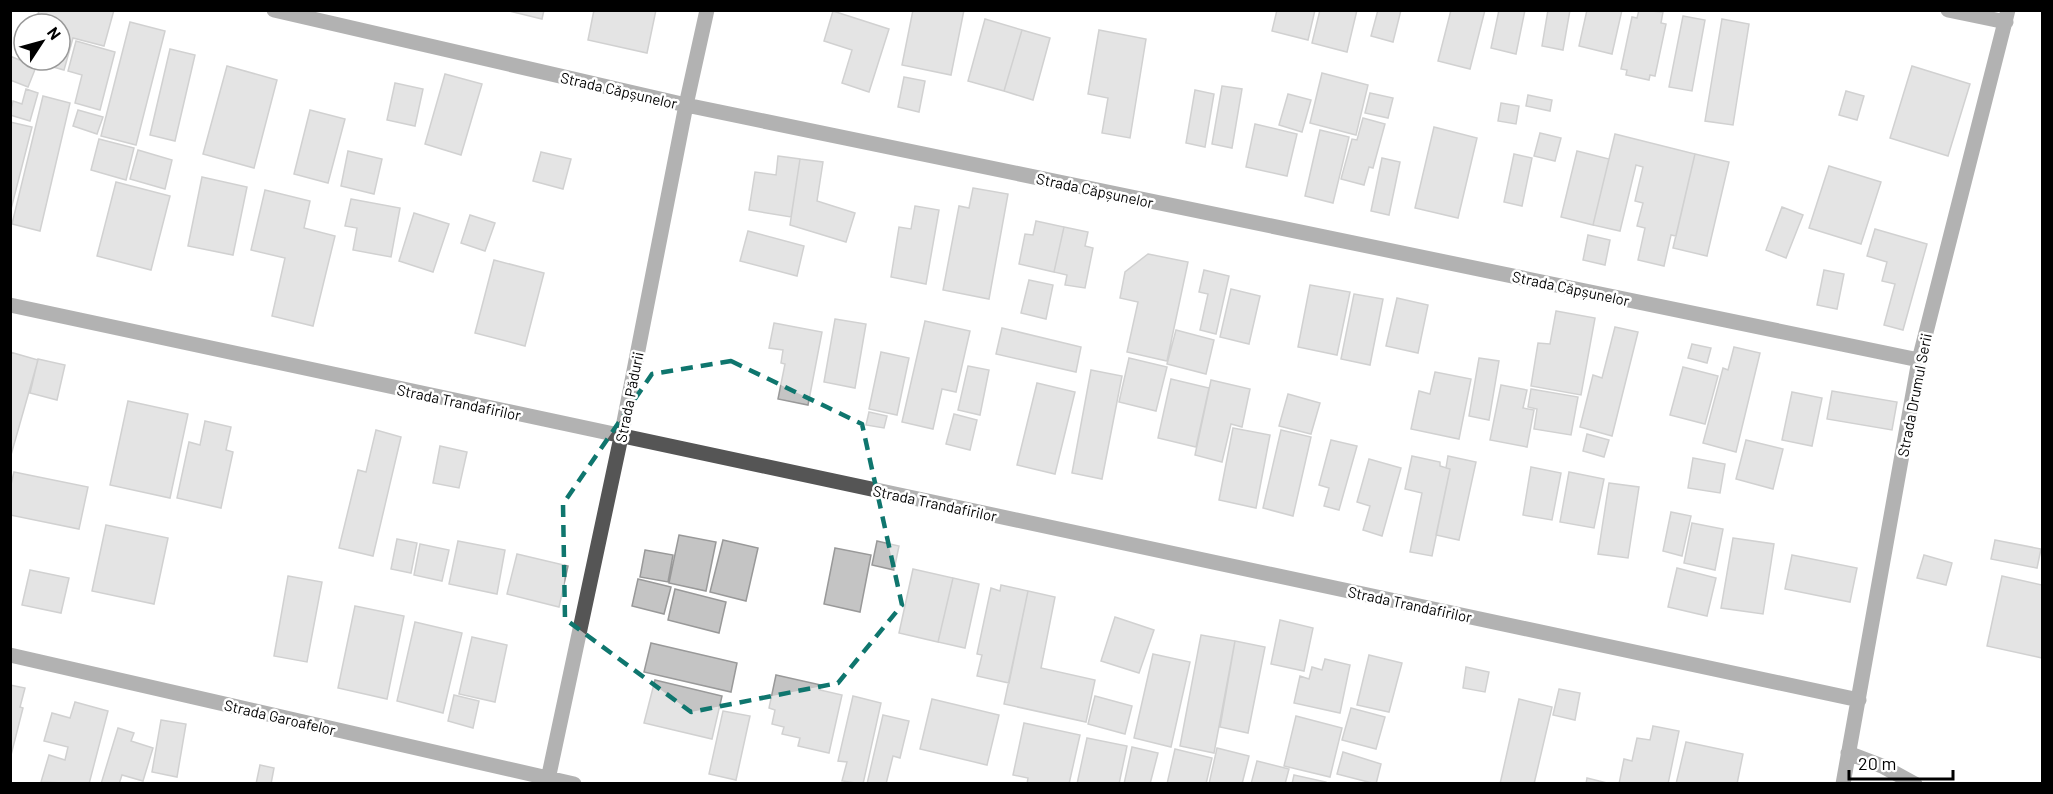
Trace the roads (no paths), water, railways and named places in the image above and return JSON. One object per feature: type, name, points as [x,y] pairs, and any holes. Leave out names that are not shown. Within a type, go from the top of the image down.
[{"type":"street","name":"Strada Căpșunelor","points":[[274,10],[686,105],[1918,360]]},
{"type":"street","name":"Strada Pădurii","points":[[548,781],[621,436],[707,10]]},
{"type":"street","points":[[1948,10],[2007,16]]},
{"type":"street","name":"Strada Drumul Serii","points":[[1843,783],[1918,360],[2007,16]]},
{"type":"street","name":"Strada Trandafirilor","points":[[10,305],[1859,700]]},
{"type":"street","name":"Strada Garoafelor","points":[[10,655],[548,781],[574,783]]},
{"type":"street","points":[[1848,753],[1882,766],[1915,783]]}]
